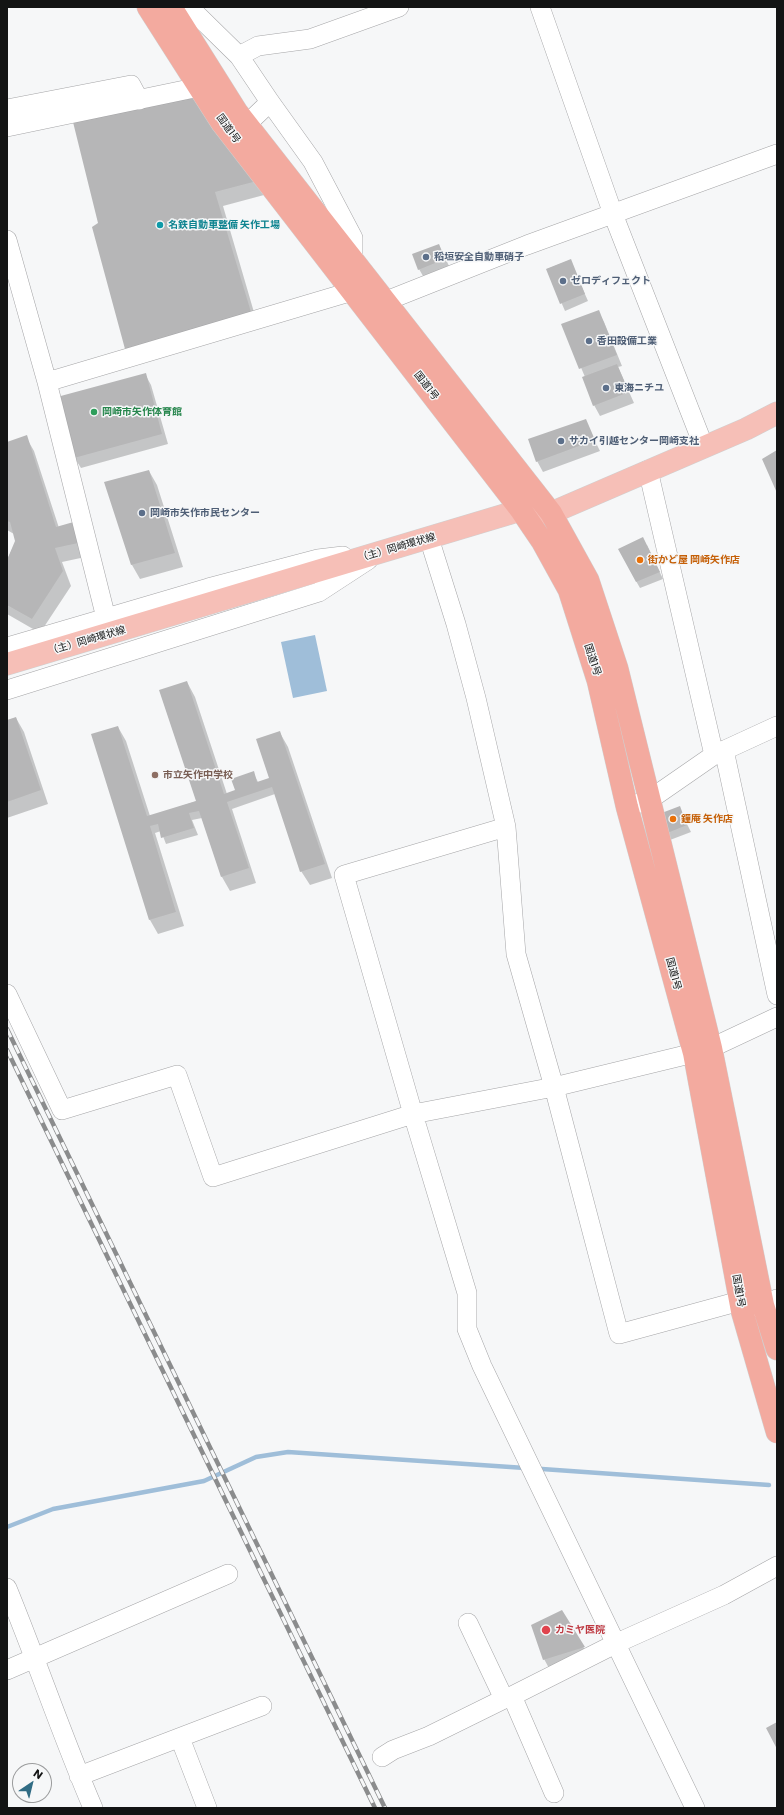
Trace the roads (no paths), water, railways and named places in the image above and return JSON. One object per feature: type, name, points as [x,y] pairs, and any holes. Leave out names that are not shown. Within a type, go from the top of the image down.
[{"type":"highway","name":"国道1号","points":[[148,7],[222,123],[522,510],[542,541],[569,590],[598,681],[627,807],[703,1050],[770,1302],[777,1349]]},
{"type":"highway","name":"国道1号","points":[[171,7],[237,112],[353,258],[551,513],[588,580],[617,668],[649,800],[703,1050],[741,1306],[777,1432]]},
{"type":"main road","name":"（主）岡崎環状線","points":[[7,664],[284,583],[380,552],[522,510],[551,513],[704,447],[777,413]]},
{"type":"street","points":[[189,7],[239,56],[270,102],[314,162],[353,238],[353,258]]},
{"type":"street","points":[[239,56],[258,46],[310,39],[399,7]]},
{"type":"street","points":[[540,7],[612,214],[704,447]]},
{"type":"street","points":[[7,108],[131,86],[139,100]]},
{"type":"street","points":[[7,127],[199,87]]},
{"type":"street","points":[[247,124],[270,102]]},
{"type":"street","points":[[386,301],[612,214],[777,154]]},
{"type":"street","points":[[7,240],[47,382],[106,618]]},
{"type":"street","points":[[47,382],[353,291]]},
{"type":"street","points":[[648,470],[719,752],[777,996]]},
{"type":"street","points":[[429,538],[456,624],[476,698],[506,827],[516,954],[554,1087],[619,1334],[741,1306],[770,1302]]},
{"type":"street","points":[[7,647],[208,588],[318,559],[380,552]]},
{"type":"street","points":[[7,690],[319,592],[380,552]]},
{"type":"street","points":[[627,807],[649,800],[719,752],[777,726]]},
{"type":"street","points":[[506,827],[344,875],[413,1114],[467,1292],[467,1328],[482,1366],[617,1643],[695,1808]]},
{"type":"street","points":[[7,994],[62,1110],[177,1075],[213,1177],[413,1114],[554,1087],[703,1050],[777,1017]]},
{"type":"street","points":[[382,1757],[393,1750],[429,1736],[617,1643],[724,1595],[777,1566]]},
{"type":"street","points":[[7,1670],[228,1574]]},
{"type":"street","points":[[7,1588],[36,1657],[79,1776],[93,1808]]},
{"type":"street","points":[[468,1623],[508,1697],[554,1793]]},
{"type":"street","points":[[79,1776],[262,1706]]},
{"type":"street","points":[[180,1738],[207,1808]]},
{"type":"water","points":[[315,635],[327,691],[293,698],[281,642]]},
{"type":"waterway","points":[[7,1527],[53,1509],[204,1481],[256,1457],[288,1452],[525,1468]]},
{"type":"waterway","points":[[542,1469],[769,1485]]},
{"type":"railway","points":[[7,1029],[385,1808]]},
{"type":"railway","points":[[7,1050],[375,1808]]},
{"type":"place","name":"名鉄自動車整備 矢作工場","points":[[160,225]]},
{"type":"place","name":"稻垣安全自動車硝子","points":[[426,257]]},
{"type":"place","name":"ゼロディフェクト","points":[[563,281]]},
{"type":"place","name":"香田設備工業","points":[[589,341]]},
{"type":"place","name":"東海ニチユ","points":[[606,388]]},
{"type":"place","name":"岡崎市矢作体育館","points":[[94,412]]},
{"type":"place","name":"サカイ引越センター岡崎支社","points":[[561,441]]},
{"type":"place","name":"岡崎市矢作市民センター","points":[[142,513]]},
{"type":"place","name":"街かど屋 岡崎矢作店","points":[[640,560]]},
{"type":"place","name":"市立矢作中学校","points":[[155,775]]},
{"type":"place","name":"鐘庵 矢作店","points":[[673,819]]},
{"type":"place","name":"カミヤ医院","points":[[546,1630]]}]
